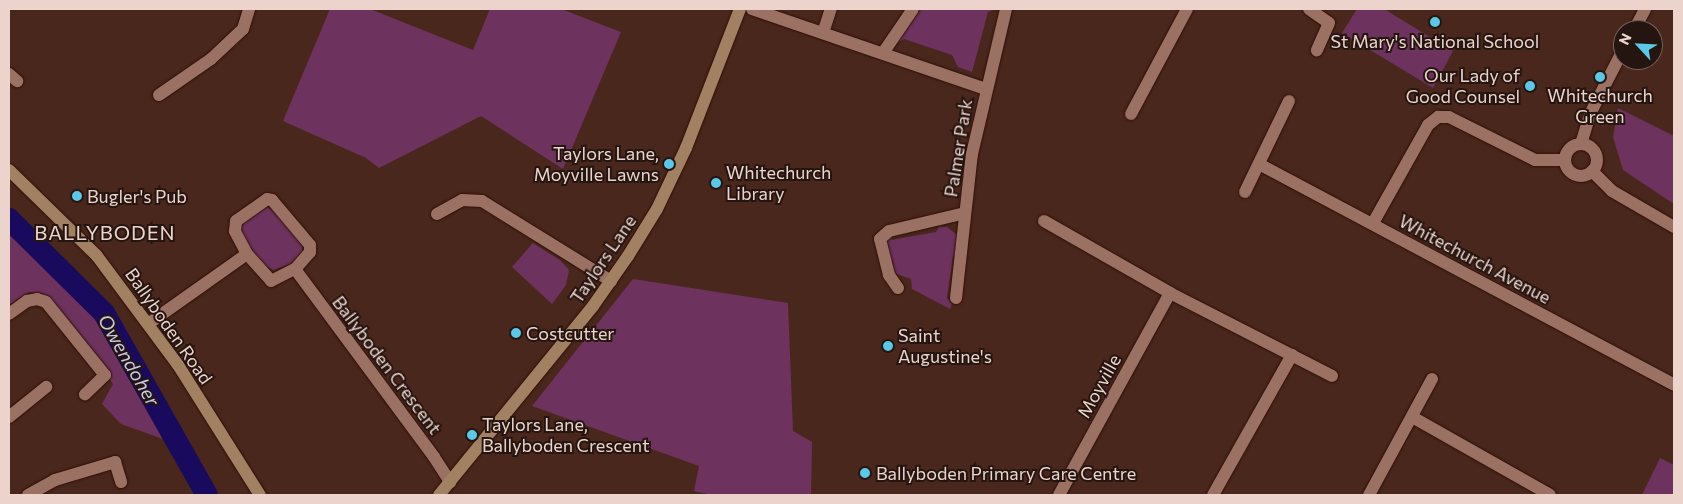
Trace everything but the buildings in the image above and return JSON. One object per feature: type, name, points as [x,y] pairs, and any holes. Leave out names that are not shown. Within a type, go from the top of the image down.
[{"type":"main road","name":"Taylors Lane","points":[[439,495],[611,281],[657,209],[686,148],[740,9]]},
{"type":"main road","name":"Ballyboden Road","points":[[9,170],[97,256],[178,365],[260,495]]},
{"type":"street","points":[[159,95],[211,59],[242,29],[249,9]]},
{"type":"street","name":"Palmer Park","points":[[752,9],[986,89]]},
{"type":"street","points":[[823,33],[831,9]]},
{"type":"street","points":[[883,53],[913,9]]},
{"type":"street","name":"Palmer Park","points":[[956,298],[972,154],[1006,9]]},
{"type":"street","points":[[1131,114],[1187,9]]},
{"type":"street","points":[[1309,9],[1329,23],[1317,50]]},
{"type":"street","points":[[1582,144],[1590,114],[1613,69]]},
{"type":"street","points":[[1245,192],[1289,102]]},
{"type":"street","points":[[1373,223],[1428,125],[1438,117],[1450,117],[1536,160],[1565,160]]},
{"type":"street","points":[[1582,144],[1591,148],[1596,157],[1592,171],[1582,175],[1572,173],[1565,160],[1568,150],[1582,144]]},
{"type":"street","name":"Whitechurch Avenue","points":[[1259,164],[1373,223],[1674,386]]},
{"type":"street","points":[[1592,171],[1612,191],[1674,227]]},
{"type":"street","points":[[267,199],[272,200],[310,245],[310,252],[295,269],[272,281],[247,254],[235,230],[236,221],[267,199]]},
{"type":"street","points":[[437,214],[462,200],[482,201],[611,281]]},
{"type":"street","name":"Palmer Park","points":[[898,288],[889,275],[880,239],[889,231],[965,213]]},
{"type":"street","points":[[1044,221],[1170,293],[1332,376]]},
{"type":"street","points":[[148,324],[247,254]]},
{"type":"street","name":"Ballyboden Crescent","points":[[295,269],[434,457],[450,482]]},
{"type":"street","name":"Moyville","points":[[1059,495],[1170,293]]},
{"type":"street","points":[[9,314],[26,301],[37,299],[46,302],[105,375],[86,394]]},
{"type":"street","points":[[1213,495],[1292,355]]},
{"type":"street","points":[[1369,495],[1414,418],[1432,379]]},
{"type":"street","points":[[9,417],[46,387]]},
{"type":"street","points":[[1414,418],[1550,495]]},
{"type":"street","points":[[28,495],[41,487],[114,462],[121,482]]},
{"type":"street","points":[[1522,495],[1528,484]]},
{"type":"street","points":[[41,487],[51,495]]},
{"type":"shaded area","points":[[330,9],[370,9],[473,50],[490,9],[561,9],[621,32],[563,169],[481,116],[379,168],[366,158],[283,121]]},
{"type":"shaded area","points":[[921,9],[995,9],[988,12],[972,72],[958,67],[952,55],[904,39],[894,45]]},
{"type":"shaded area","points":[[1357,9],[1384,9],[1453,51],[1433,88],[1342,33]]},
{"type":"shaded area","points":[[1618,108],[1674,136],[1674,204],[1623,170],[1613,137]]},
{"type":"shaded area","points":[[267,207],[277,213],[302,245],[302,254],[290,264],[273,270],[262,263],[243,239],[240,224],[251,214]]},
{"type":"shaded area","points":[[9,215],[88,297],[163,439],[121,424],[102,404],[113,384],[51,299],[42,293],[29,292],[9,305]]},
{"type":"shaded area","points":[[939,227],[947,227],[957,235],[959,252],[953,256],[947,298],[952,304],[950,309],[912,289],[911,279],[894,273],[893,261],[885,255],[886,241],[890,236],[892,240],[936,232]]},
{"type":"shaded area","points":[[533,243],[560,260],[569,270],[566,285],[552,304],[512,267]]},
{"type":"shaded area","points":[[633,279],[788,303],[793,431],[812,442],[811,495],[712,495],[694,491],[699,466],[532,406]]},
{"type":"shaded area","points":[[1660,458],[1674,465],[1674,495],[1642,495]]},
{"type":"waterway","name":"Owendoher","points":[[9,219],[104,313],[207,495]]},
{"type":"place","name":"St Mary's National School","points":[[1435,22]]},
{"type":"place","name":"Whitechurch Green","points":[[1600,77]]},
{"type":"place","name":"Our Lady of Good Counsel","points":[[1530,86]]},
{"type":"place","name":"Taylors Lane, Moyville Lawns","points":[[669,164]]},
{"type":"place","name":"Whitechurch Library","points":[[716,183]]},
{"type":"place","name":"Bugler's Pub","points":[[77,196]]},
{"type":"place","name":"Costcutter","points":[[516,333]]},
{"type":"place","name":"Saint Augustine's","points":[[888,346]]},
{"type":"place","name":"Taylors Lane, Ballyboden Crescent","points":[[472,435]]},
{"type":"place","name":"Ballyboden Primary Care Centre","points":[[865,473]]},
{"type":"district","name":"BALLYBODEN","points":[[105,232]]}]
